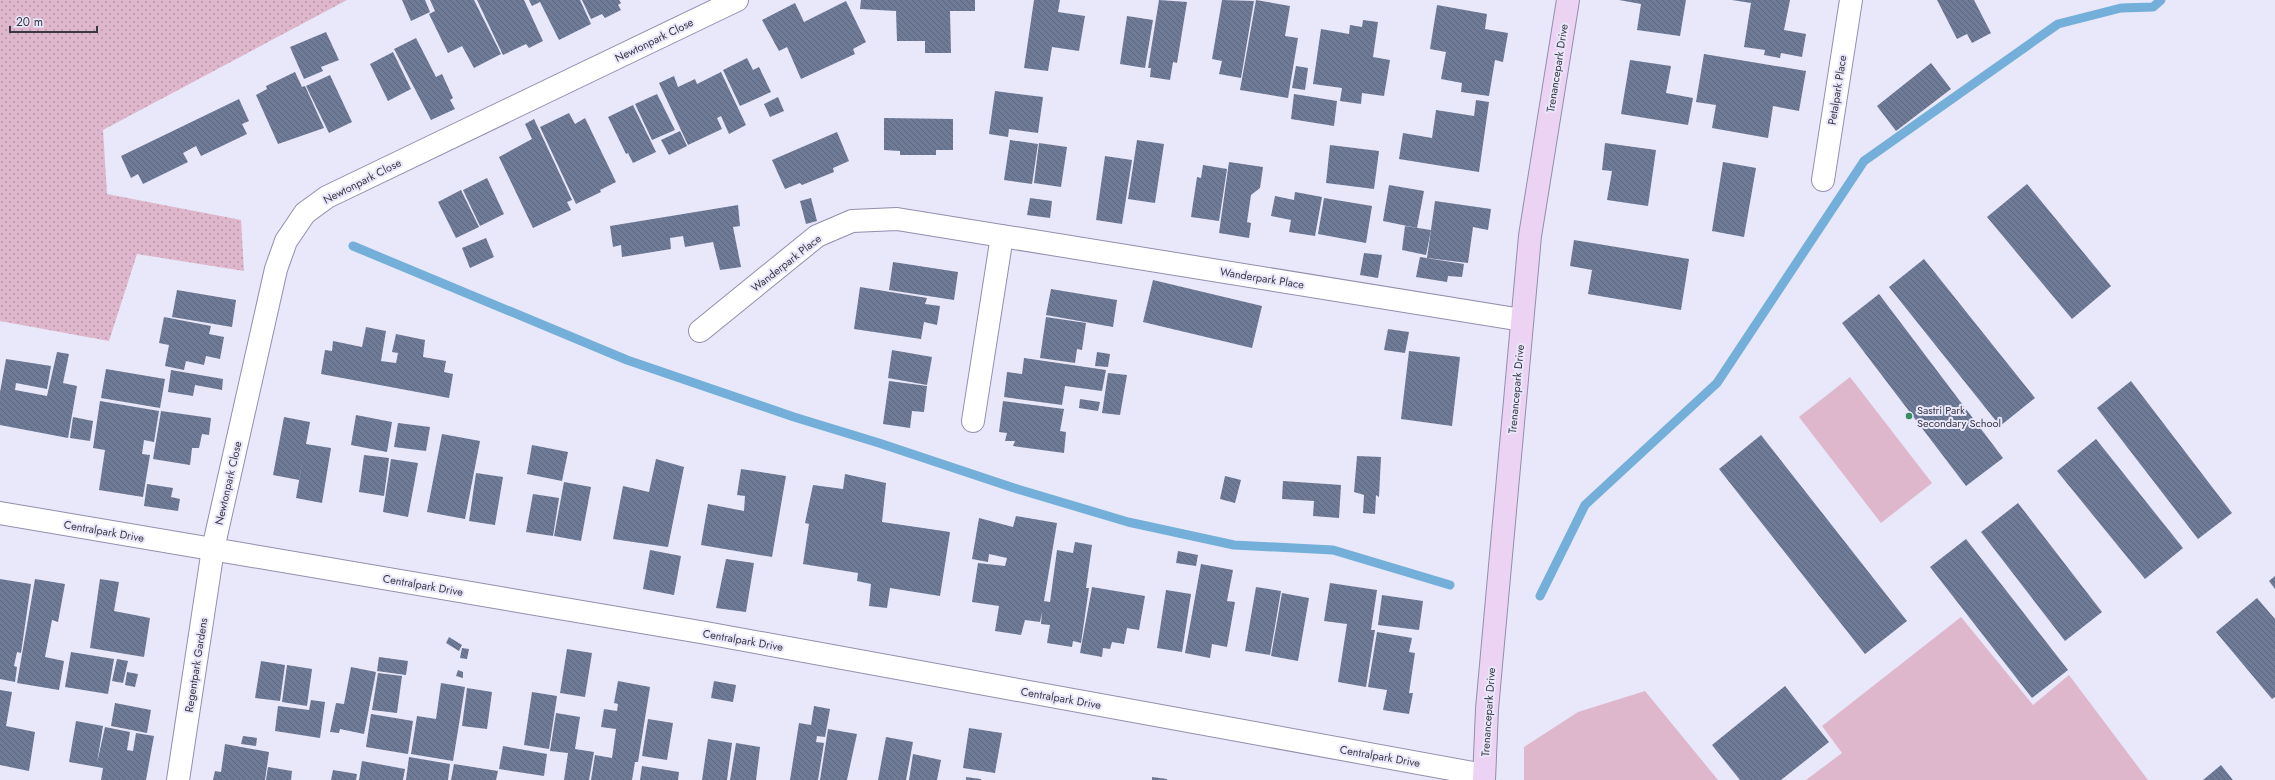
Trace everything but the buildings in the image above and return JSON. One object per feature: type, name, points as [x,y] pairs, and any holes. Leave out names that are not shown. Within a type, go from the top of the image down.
[{"type":"street","name":"Newtonpark Close","points":[[213,549],[276,269],[286,240],[304,213],[327,197],[737,0]]},
{"type":"street","name":"Trenancepark Drive","points":[[1484,777],[1487,709],[1530,236],[1568,0]]},
{"type":"street","name":"Petalpark Place","points":[[1823,180],[1851,0]]},
{"type":"street","name":"Wanderpark Place","points":[[700,331],[817,236],[852,221],[898,219],[1522,320]]},
{"type":"street","points":[[973,421],[1002,236]]},
{"type":"street","name":"Centralpark Drive","points":[[0,513],[721,636],[1484,777]]},
{"type":"street","name":"Regentpark Gardens","points":[[178,780],[213,549]]},
{"type":"shaded area","points":[[0,0],[347,0],[103,130],[107,194],[241,220],[244,271],[137,254],[109,341],[0,321]]},
{"type":"shaded area","points":[[1850,377],[1932,483],[1881,523],[1799,417]]},
{"type":"shaded area","points":[[1961,617],[2033,705],[2069,675],[2148,780],[1806,780],[1842,753],[1822,726]]},
{"type":"shaded area","points":[[1645,691],[1718,780],[1524,780],[1524,747],[1578,712]]},
{"type":"waterway","points":[[1540,596],[1585,505],[1717,383],[1864,161],[2058,24],[2121,8],[2153,7],[2161,0]]},
{"type":"waterway","points":[[353,246],[627,360],[794,417],[879,443],[1014,488],[1128,522],[1234,545],[1333,550],[1450,585]]},
{"type":"place","name":"Sastri Park Secondary School","points":[[1909,416]]}]
